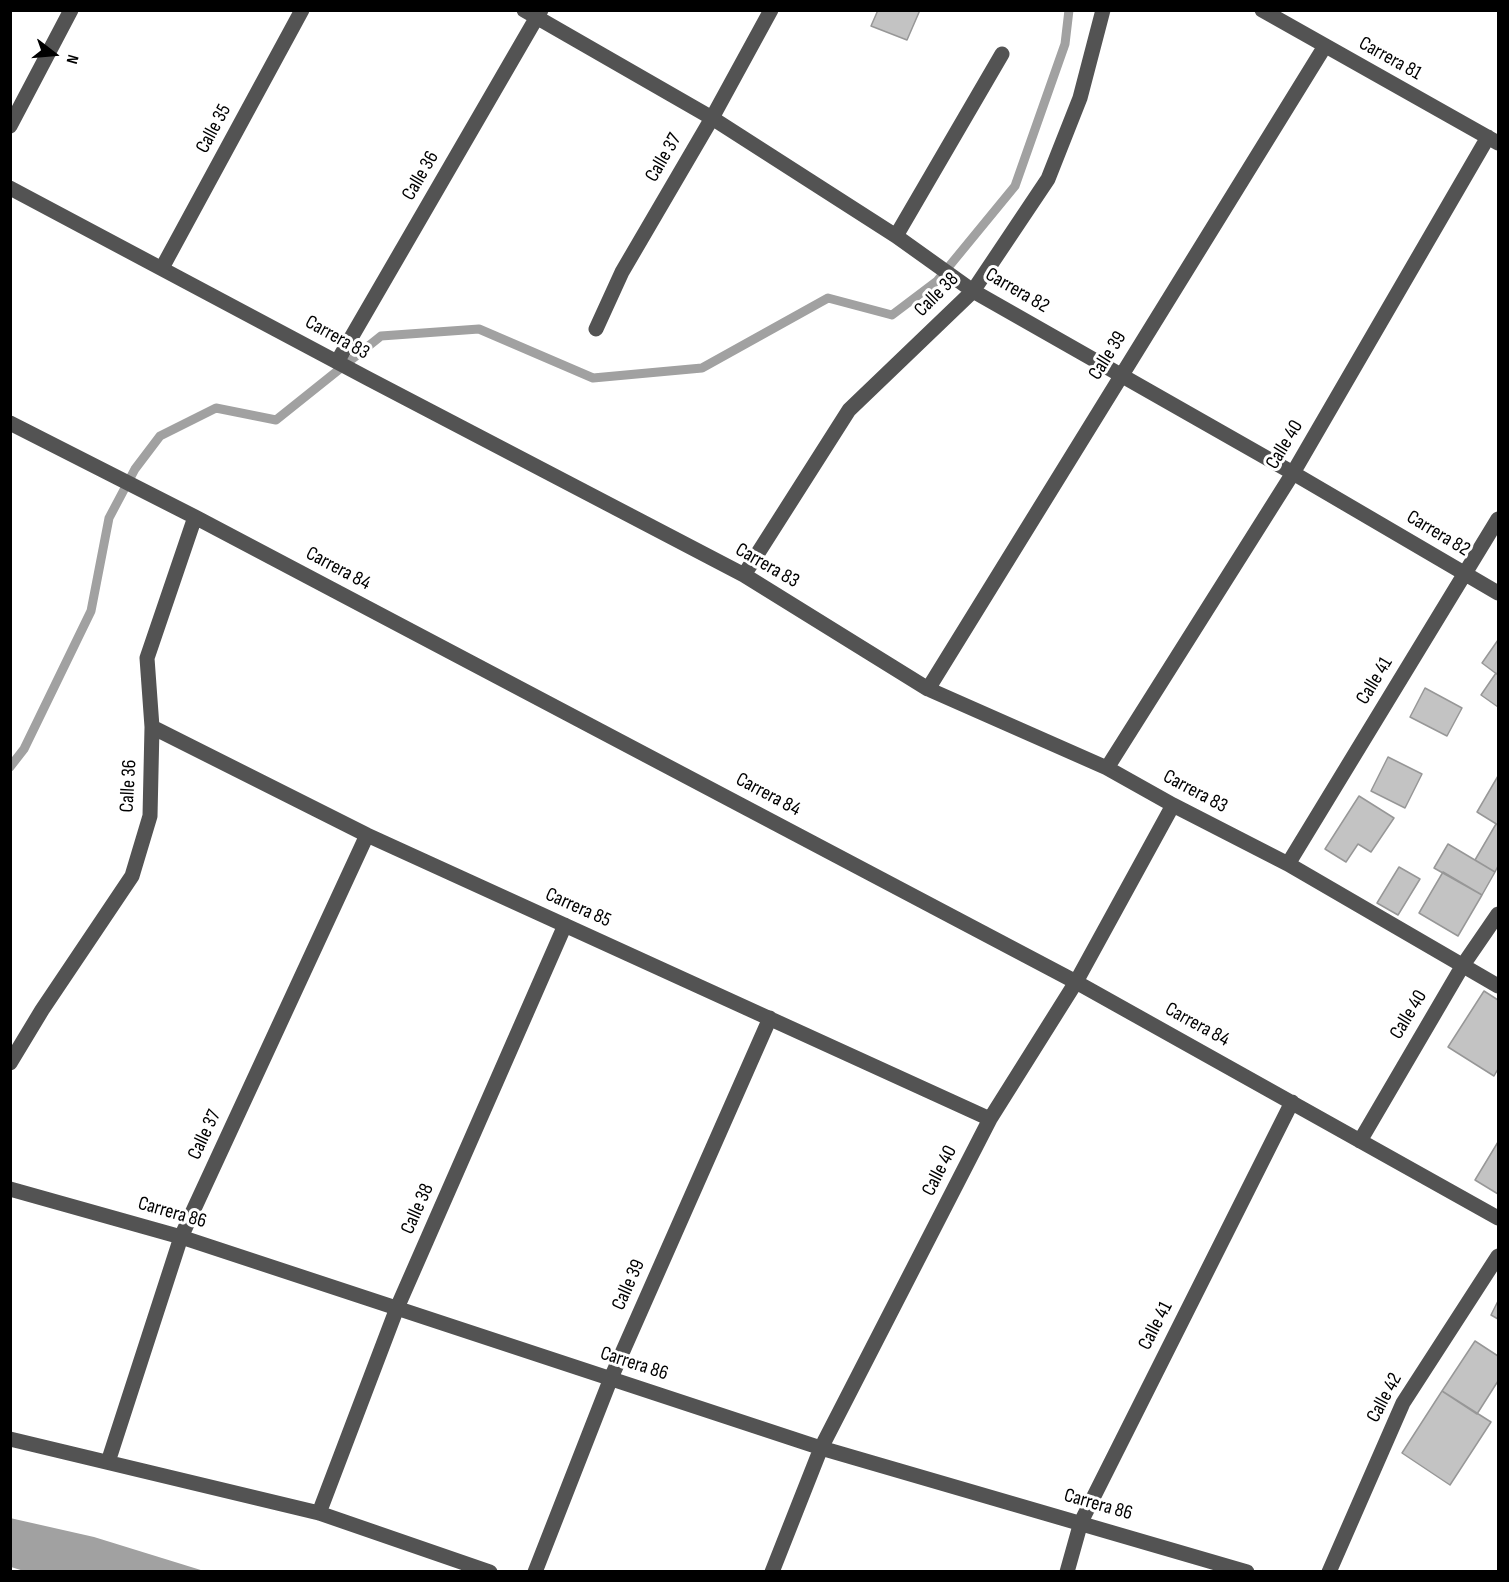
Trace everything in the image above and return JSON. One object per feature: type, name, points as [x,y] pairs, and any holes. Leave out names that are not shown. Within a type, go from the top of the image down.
[{"type":"street","points":[[10,126],[71,10]]},
{"type":"street","name":"Calle 35","points":[[162,268],[302,10]]},
{"type":"street","name":"Calle 37","points":[[596,329],[622,272],[712,118],[771,10]]},
{"type":"street","name":"Calle 38","points":[[744,575],[849,410],[967,287],[1048,180],[1080,98],[1103,10]]},
{"type":"street","name":"Carrera 81","points":[[1262,10],[1493,140]]},
{"type":"street","name":"Carrera 82","points":[[534,13],[712,118],[931,259],[967,287],[1498,593]]},
{"type":"street","name":"Calle 36","points":[[340,363],[534,13]]},
{"type":"street","name":"Calle 39","points":[[928,689],[1325,46]]},
{"type":"street","points":[[896,236],[1002,54]]},
{"type":"street","name":"Calle 40","points":[[1107,768],[1293,473],[1493,140]]},
{"type":"street","name":"Carrera 83","points":[[10,188],[744,575],[928,689],[1107,768],[1288,864],[1498,986]]},
{"type":"street","name":"Carrera 84","points":[[10,423],[195,517],[1076,982],[1498,1218]]},
{"type":"street","name":"Calle 36","points":[[10,1063],[42,1010],[132,876],[150,816],[152,726],[147,658],[195,517]]},
{"type":"street","name":"Calle 41","points":[[1288,864],[1498,519]]},
{"type":"street","name":"Carrera 85","points":[[152,726],[367,835],[990,1119]]},
{"type":"street","name":"Calle 40","points":[[772,1572],[821,1448],[990,1119],[1076,982],[1173,805]]},
{"type":"street","name":"Calle 37","points":[[108,1462],[181,1237],[367,835]]},
{"type":"street","name":"Calle 40","points":[[1360,1141],[1463,965],[1498,914]]},
{"type":"street","name":"Calle 38","points":[[318,1513],[397,1308],[564,925]]},
{"type":"street","name":"Calle 39","points":[[535,1572],[611,1378],[770,1018]]},
{"type":"street","name":"Calle 41","points":[[1067,1572],[1081,1522],[1292,1102]]},
{"type":"street","name":"Carrera 86","points":[[10,1189],[181,1237],[821,1448],[1247,1572]]},
{"type":"street","name":"Calle 42","points":[[1329,1572],[1403,1403],[1498,1256]]},
{"type":"street","points":[[10,1439],[318,1513],[490,1572]]},
{"type":"shaded area","points":[[10,1518],[94,1537],[204,1571],[27,1572],[11,1567]]},
{"type":"building","points":[[878,10],[920,10],[907,40],[871,26]]},
{"type":"building","points":[[1498,640],[1498,675],[1482,663]]},
{"type":"building","points":[[1496,673],[1498,675],[1498,707],[1481,695]]},
{"type":"building","points":[[1425,688],[1462,708],[1447,736],[1410,717]]},
{"type":"building","points":[[1388,757],[1422,774],[1405,808],[1371,791]]},
{"type":"building","points":[[1498,776],[1498,825],[1477,812]]},
{"type":"building","points":[[1359,796],[1394,818],[1371,852],[1358,844],[1346,862],[1325,849]]},
{"type":"building","points":[[1496,824],[1498,825],[1498,866],[1495,872],[1475,860]]},
{"type":"building","points":[[1448,844],[1495,872],[1482,895],[1434,868]]},
{"type":"building","points":[[1399,867],[1420,879],[1398,915],[1377,903]]},
{"type":"building","points":[[1443,872],[1482,895],[1458,936],[1419,913]]},
{"type":"building","points":[[1484,991],[1498,1000],[1498,1069],[1494,1076],[1448,1047]]},
{"type":"building","points":[[1498,1142],[1498,1194],[1475,1180]]},
{"type":"building","points":[[1498,1301],[1498,1319],[1491,1315]]},
{"type":"building","points":[[1475,1341],[1498,1356],[1498,1381],[1477,1414],[1442,1391]]},
{"type":"building","points":[[1442,1391],[1491,1422],[1450,1485],[1402,1453]]},
{"type":"waterway","points":[[10,767],[24,749],[91,611],[109,518],[135,469],[160,436],[216,408],[276,420],[381,336],[479,329],[593,378],[702,368],[828,298],[892,315],[937,281],[1015,186],[1065,44],[1069,10]]}]
